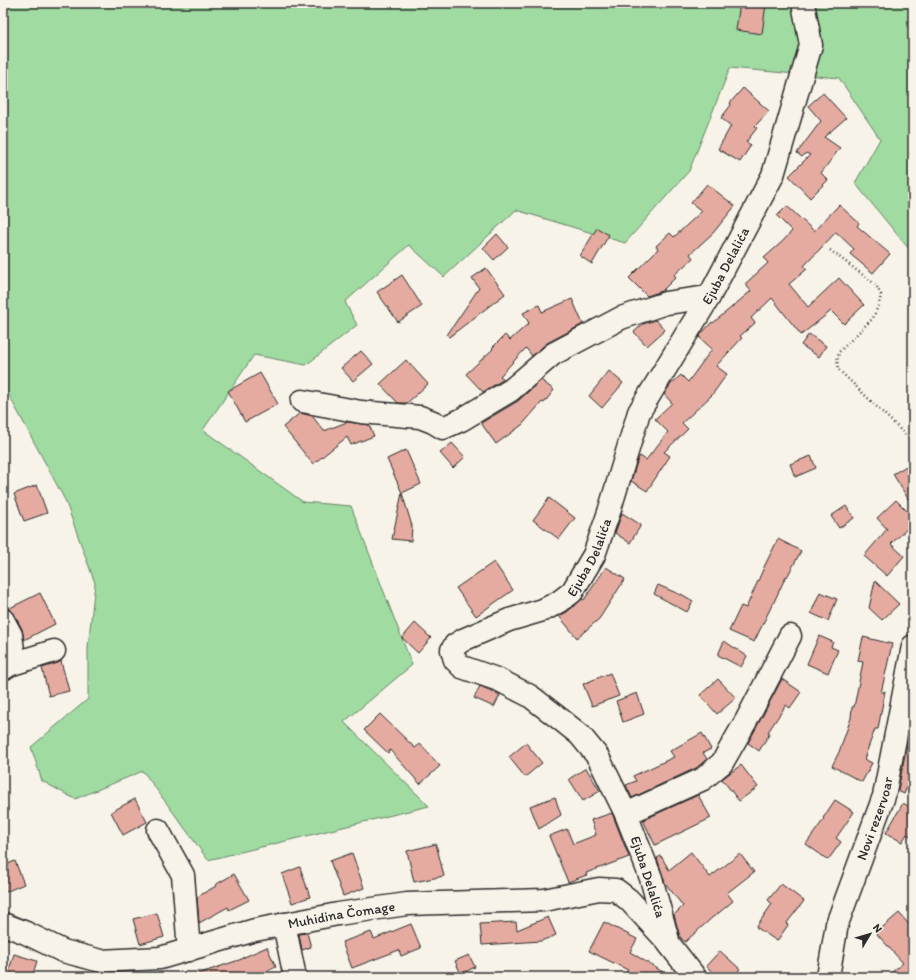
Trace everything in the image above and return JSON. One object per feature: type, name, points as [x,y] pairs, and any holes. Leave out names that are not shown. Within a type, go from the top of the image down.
[{"type":"street","name":"Ejuba Delalića","points":[[696,977],[669,944],[651,878],[626,814],[598,757],[580,735],[530,696],[499,680],[462,667],[454,660],[452,650],[455,645],[465,639],[510,620],[543,610],[559,602],[572,592],[594,555],[639,412],[709,297],[773,175],[811,45],[803,3]]},
{"type":"street","points":[[302,401],[361,412],[420,417],[443,428],[461,420],[511,390],[553,354],[621,318],[666,303],[709,297]]},
{"type":"street","points":[[3,620],[11,635],[13,650],[6,667]]},
{"type":"street","points":[[626,814],[703,779],[722,763],[746,721],[790,636]]},
{"type":"street","points":[[6,667],[54,651]]},
{"type":"street","name":"Novi rezervoar","points":[[828,977],[837,924],[884,796],[912,653]]},
{"type":"street","points":[[158,830],[183,875],[189,950]]},
{"type":"street","name":"Muhidina Čomage","points":[[3,924],[26,933],[63,951],[101,961],[160,958],[255,930],[338,914],[407,904],[544,900],[604,889],[616,890],[629,900],[669,944]]},
{"type":"street","points":[[284,924],[295,977]]},
{"type":"path","points":[[830,250],[876,285],[881,295],[880,304],[873,318],[839,352],[836,361],[839,370],[913,442]]},
{"type":"green space","points":[[3,3],[913,3],[913,254],[855,183],[880,139],[839,78],[730,68],[689,171],[625,243],[516,210],[444,277],[409,245],[345,302],[357,325],[306,365],[254,355],[203,430],[303,502],[351,506],[412,665],[344,722],[429,806],[208,860],[143,771],[75,799],[42,781],[31,747],[88,699],[88,647],[95,583],[65,500],[3,384]]},
{"type":"building","points":[[740,3],[766,3],[762,34],[736,30]]},
{"type":"building","points":[[743,88],[769,111],[755,126],[757,128],[746,142],[751,145],[740,162],[718,149],[731,126],[721,118],[731,105],[730,103]]},
{"type":"building","points":[[823,93],[846,118],[824,137],[840,148],[821,173],[828,180],[810,198],[789,176],[810,155],[806,153],[802,157],[797,153],[821,121],[808,106]]},
{"type":"building","points":[[707,184],[735,206],[713,233],[690,254],[693,258],[674,275],[676,277],[662,291],[647,296],[629,278],[658,249],[656,246],[670,233],[674,237],[702,211],[691,203]]},
{"type":"building","points":[[839,205],[859,223],[857,226],[890,254],[873,273],[850,254],[854,249],[836,232],[804,266],[807,269],[789,284],[808,307],[839,278],[864,305],[844,324],[831,311],[801,335],[772,298],[751,318],[755,323],[740,336],[742,338],[716,366],[727,374],[712,395],[682,423],[688,429],[664,452],[670,456],[647,491],[631,481],[640,456],[646,460],[668,432],[655,419],[672,403],[664,394],[671,384],[681,375],[688,382],[712,349],[699,337],[712,322],[713,323],[751,291],[745,284],[768,263],[764,258],[792,231],[777,216],[787,206],[814,231]]},
{"type":"building","points":[[597,228],[609,235],[592,264],[580,256]]},
{"type":"building","points":[[497,234],[508,247],[494,260],[483,248]]},
{"type":"building","points":[[486,268],[505,294],[449,337],[447,335],[479,288],[472,278]]},
{"type":"building","points":[[402,275],[422,306],[398,322],[377,292]]},
{"type":"building","points":[[572,299],[583,324],[547,343],[532,356],[526,348],[500,376],[504,379],[483,392],[466,374],[493,349],[492,348],[505,335],[510,340],[529,323],[523,313],[539,305],[542,312]]},
{"type":"building","points":[[656,320],[665,330],[647,346],[634,332],[643,324]]},
{"type":"building","points":[[809,334],[826,346],[819,357],[801,345]]},
{"type":"building","points":[[361,351],[373,364],[353,381],[341,368]]},
{"type":"building","points":[[406,360],[428,384],[407,403],[398,403],[380,384]]},
{"type":"building","points":[[609,371],[623,383],[602,408],[589,396]]},
{"type":"building","points":[[260,373],[278,404],[245,422],[228,391]]},
{"type":"building","points":[[541,380],[554,390],[544,403],[542,402],[522,425],[496,444],[481,423],[518,401]]},
{"type":"building","points":[[300,413],[312,416],[324,431],[347,422],[369,425],[374,436],[351,445],[347,437],[313,464],[283,427]]},
{"type":"building","points":[[452,443],[465,457],[453,468],[440,453]]},
{"type":"building","points":[[406,450],[421,484],[402,493],[387,459]]},
{"type":"building","points":[[811,456],[816,468],[795,477],[790,464]]},
{"type":"building","points":[[913,462],[913,507],[893,474]]},
{"type":"building","points":[[37,485],[47,513],[24,521],[14,494]]},
{"type":"building","points":[[402,493],[412,526],[411,541],[392,539]]},
{"type":"building","points":[[549,498],[575,518],[559,539],[533,520]]},
{"type":"building","points":[[896,500],[913,517],[913,523],[891,544],[904,556],[887,576],[864,556],[887,529],[877,518]]},
{"type":"building","points":[[846,506],[854,518],[839,528],[831,516]]},
{"type":"building","points":[[622,513],[641,525],[630,543],[615,533]]},
{"type":"building","points":[[778,539],[801,551],[787,577],[786,576],[754,642],[729,631],[741,606],[746,608]]},
{"type":"building","points":[[494,562],[513,590],[476,616],[456,588]]},
{"type":"building","points":[[606,567],[625,579],[599,619],[577,638],[559,616],[567,612],[582,599],[584,600]]},
{"type":"building","points":[[875,581],[899,604],[882,620],[869,608]]},
{"type":"building","points":[[658,585],[681,594],[693,601],[687,612],[654,594]]},
{"type":"building","points":[[820,592],[837,599],[828,621],[811,613]]},
{"type":"building","points":[[40,593],[55,624],[24,640],[22,629],[14,614],[8,609]]},
{"type":"building","points":[[415,623],[431,638],[418,653],[402,638]]},
{"type":"building","points":[[819,636],[833,642],[831,647],[838,650],[828,673],[807,664]]},
{"type":"building","points":[[863,637],[892,644],[881,693],[885,691],[878,729],[875,729],[864,759],[872,763],[862,782],[832,766],[839,752],[851,718],[852,707],[854,707],[863,662],[858,661]]},
{"type":"building","points":[[724,641],[747,656],[741,667],[718,655]]},
{"type":"building","points":[[61,661],[69,691],[49,696],[42,668]]},
{"type":"building","points":[[610,673],[619,696],[592,706],[583,684]]},
{"type":"building","points":[[718,679],[736,698],[717,714],[700,695]]},
{"type":"building","points":[[782,679],[801,692],[790,708],[786,705],[768,732],[770,733],[759,751],[748,743]]},
{"type":"building","points":[[480,686],[500,695],[494,707],[474,698]]},
{"type":"building","points":[[637,693],[644,714],[623,722],[616,701]]},
{"type":"building","points":[[380,714],[415,748],[420,744],[440,766],[420,784],[390,750],[388,753],[364,730]]},
{"type":"building","points":[[913,730],[913,773],[904,794],[898,791],[907,744]]},
{"type":"building","points":[[702,733],[711,749],[703,753],[707,759],[696,768],[632,798],[626,785],[636,781],[633,776],[674,757],[670,751]]},
{"type":"building","points":[[526,743],[542,763],[525,777],[509,757]]},
{"type":"building","points":[[741,765],[758,787],[739,801],[722,779]]},
{"type":"building","points":[[586,768],[600,791],[583,801],[569,779]]},
{"type":"building","points":[[698,795],[711,818],[655,845],[643,820]]},
{"type":"building","points":[[555,797],[561,815],[539,829],[530,806]]},
{"type":"building","points":[[135,799],[147,822],[123,835],[111,812]]},
{"type":"building","points":[[835,800],[854,812],[836,838],[841,842],[828,860],[806,844],[824,819],[823,818]]},
{"type":"building","points":[[903,803],[913,809],[913,838],[907,834],[902,842],[886,833]]},
{"type":"building","points":[[612,813],[629,857],[586,873],[587,875],[568,882],[549,836],[567,829],[573,844],[596,835],[591,820]]},
{"type":"building","points":[[436,844],[444,876],[414,882],[407,851]]},
{"type":"building","points":[[691,852],[710,877],[740,854],[754,872],[727,893],[733,901],[685,942],[680,937],[674,915],[683,906],[665,883],[657,858],[661,856],[669,870]]},
{"type":"building","points":[[352,853],[364,888],[343,896],[330,861]]},
{"type":"building","points":[[15,861],[24,884],[3,893],[3,866]]},
{"type":"building","points":[[300,867],[310,897],[292,903],[282,874]]},
{"type":"building","points":[[234,874],[249,900],[229,910],[228,907],[199,923],[197,897]]},
{"type":"building","points":[[781,884],[804,901],[786,924],[788,925],[777,941],[756,927],[772,904],[768,900]]},
{"type":"building","points":[[157,913],[164,937],[140,944],[133,919]]},
{"type":"building","points":[[899,913],[913,929],[913,977],[886,977],[903,963],[876,933]]},
{"type":"building","points":[[548,917],[556,935],[541,941],[482,945],[480,924],[516,922],[517,930]]},
{"type":"building","points":[[604,922],[637,939],[630,952],[671,977],[624,977],[628,970],[589,951]]},
{"type":"building","points":[[411,924],[421,948],[401,956],[399,950],[352,968],[342,942],[371,932],[374,939]]},
{"type":"building","points":[[307,933],[311,947],[302,950],[299,934]]},
{"type":"building","points":[[267,947],[276,967],[254,977],[195,977],[195,975],[242,959]]},
{"type":"building","points":[[720,951],[740,969],[732,977],[718,977],[706,966]]},
{"type":"building","points":[[14,954],[37,961],[32,977],[7,977]]},
{"type":"building","points":[[469,955],[475,967],[461,974],[455,961]]}]
